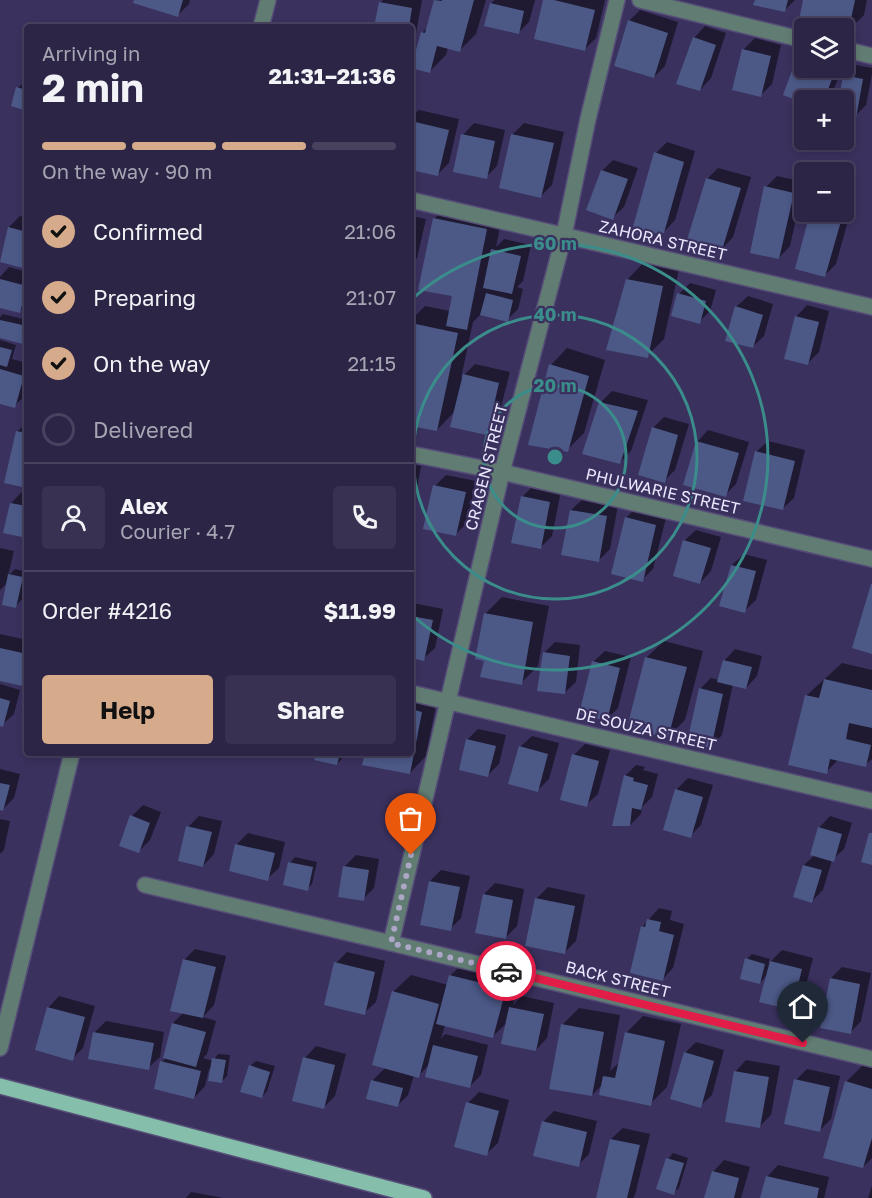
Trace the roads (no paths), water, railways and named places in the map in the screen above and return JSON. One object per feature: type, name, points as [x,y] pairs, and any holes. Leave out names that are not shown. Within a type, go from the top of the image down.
[{"type":"main road","points":[[0,1086],[424,1198]]},
{"type":"street","points":[[262,24],[268,0]]},
{"type":"street","name":"CRAGEN STREET","points":[[391,943],[502,472],[564,235],[588,119],[617,0]]},
{"type":"street","points":[[640,0],[794,38]]},
{"type":"street","points":[[854,52],[872,56]]},
{"type":"street","name":"ZAHORA STREET","points":[[414,201],[872,307]]},
{"type":"street","name":"PHULWARIE STREET","points":[[414,455],[502,472],[872,559]]},
{"type":"street","name":"DE SOUZA STREET","points":[[414,694],[872,801]]},
{"type":"street","points":[[0,1048],[71,756]]},
{"type":"street","name":"BACK STREET","points":[[145,885],[872,1059]]}]
